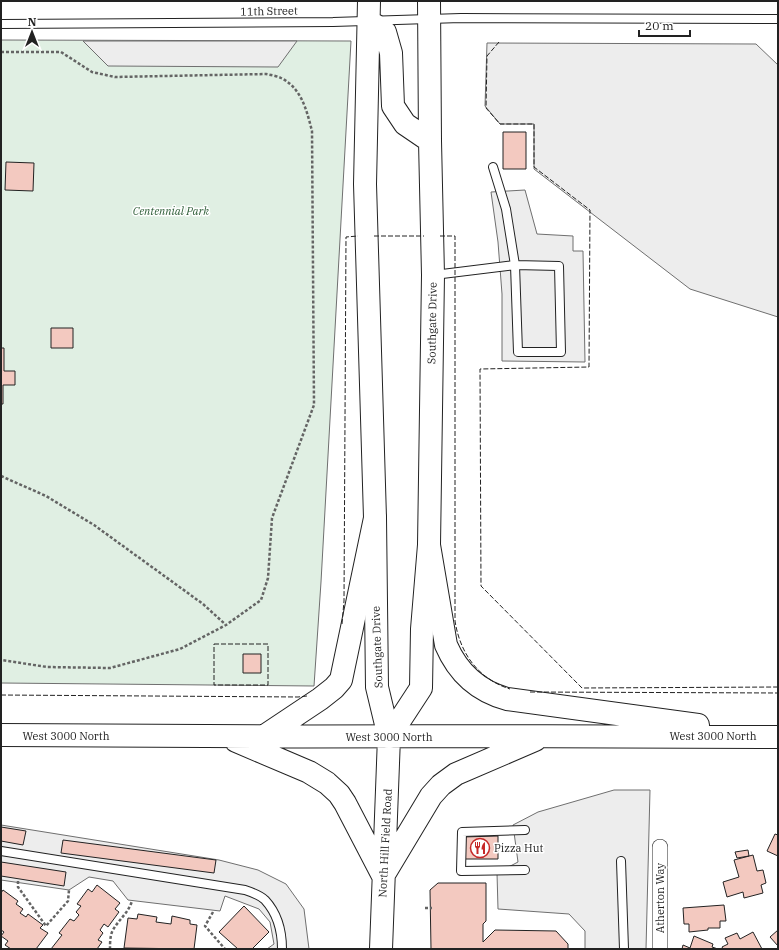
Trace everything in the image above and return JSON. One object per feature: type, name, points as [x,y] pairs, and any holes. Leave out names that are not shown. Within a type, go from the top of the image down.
[{"type":"main road","name":"Southgate Drive","points":[[389,737],[421,688],[422,629],[429,546],[433,275],[430,171],[430,10]]},
{"type":"main road","points":[[369,11],[385,32],[392,53],[393,106],[405,124],[430,141]]},
{"type":"main road","name":"Southgate Drive","points":[[369,11],[365,184],[375,518],[377,687],[389,737]]},
{"type":"main road","points":[[263,737],[320,699],[334,688],[341,680],[375,518]]},
{"type":"main road","points":[[429,546],[446,645],[452,658],[461,671],[483,690],[498,697],[517,701],[778,736]]},
{"type":"main road","name":"West 3000 North","points":[[1,735],[228,737],[778,736]]},
{"type":"main road","points":[[383,876],[431,796],[441,785],[460,772],[544,736]]},
{"type":"main road","points":[[228,737],[309,772],[319,777],[334,789],[345,803],[383,876]]},
{"type":"main road","name":"North Hill Field Road","points":[[381,949],[389,737]]},
{"type":"street","name":"Atherton Way","points":[[660,847],[660,949]]},
{"type":"lane","name":"11th Street","points":[[1,24],[133,24],[369,11],[430,10],[778,19]]},
{"type":"lane","points":[[433,275],[515,265],[559,266],[560,352],[518,352],[515,265],[506,209],[493,167]]},
{"type":"lane","points":[[525,830],[462,832],[461,872],[525,870]]},
{"type":"lane","points":[[1,851],[245,890],[264,899],[277,918],[282,939],[282,949]]},
{"type":"lane","points":[[622,861],[624,949]]},
{"type":"path","points":[[1,52],[61,52],[92,72],[115,77],[266,74],[281,77],[292,85],[305,104],[312,132],[314,404],[272,518],[268,578],[261,600],[226,625],[180,649],[110,668],[47,667],[1,660]]},
{"type":"path","points":[[1,476],[46,496],[94,525],[203,604],[226,625]]},
{"type":"path","points":[[18,881],[18,887],[46,926],[68,901],[70,890]]},
{"type":"path","points":[[110,949],[112,933],[129,909],[132,901]]},
{"type":"path","points":[[425,908],[432,908]]},
{"type":"path","points":[[213,912],[204,926],[225,949]]},
{"type":"path","points":[[219,949],[222,946]]},
{"type":"green space","name":"Centennial Park","points":[[1,40],[351,41],[314,686],[1,683]]},
{"type":"shaded area","points":[[83,41],[297,41],[278,67],[108,66]]},
{"type":"shaded area","points":[[487,43],[756,44],[778,65],[778,317],[690,289],[534,169],[534,124],[500,124],[485,106]]},
{"type":"shaded area","points":[[525,190],[537,234],[573,236],[573,251],[583,251],[585,362],[502,361],[502,294],[498,242],[491,192]]},
{"type":"shaded area","points":[[614,790],[650,790],[646,949],[585,949],[585,931],[569,914],[498,909],[497,873],[518,862],[513,825],[538,812]]},
{"type":"shaded area","points":[[1,825],[219,860],[258,870],[286,884],[304,909],[309,949],[267,949],[274,944],[270,922],[259,909],[225,896],[220,911],[128,900],[113,881],[89,877],[69,890],[1,880]]},
{"type":"building","points":[[503,132],[526,132],[526,169],[503,169]]},
{"type":"building","points":[[6,162],[34,163],[33,191],[5,190]]},
{"type":"building","points":[[51,328],[73,328],[73,348],[51,348]]},
{"type":"building","points":[[1,348],[4,348],[4,371],[15,371],[15,385],[3,385],[3,404],[1,404]]},
{"type":"building","points":[[243,654],[261,654],[261,673],[243,673]]},
{"type":"building","points":[[1,827],[26,831],[23,845],[1,841]]},
{"type":"building","points":[[775,834],[778,835],[778,856],[767,851]]},
{"type":"building","name":"Pizza Hut","points":[[498,836],[498,859],[464,859],[462,837]]},
{"type":"building","points":[[63,840],[216,860],[214,873],[61,853]]},
{"type":"building","points":[[748,850],[749,856],[737,858],[735,852]]},
{"type":"building","points":[[753,855],[757,871],[763,870],[766,883],[761,885],[763,893],[744,898],[743,892],[727,897],[723,882],[739,877],[734,860]]},
{"type":"building","points":[[1,862],[66,872],[64,886],[1,876]]},
{"type":"building","points":[[438,883],[486,883],[486,921],[483,924],[483,942],[495,930],[556,931],[568,944],[568,949],[431,949],[430,890]]},
{"type":"building","points":[[97,885],[120,903],[115,909],[119,912],[108,927],[104,924],[100,930],[103,933],[98,940],[102,942],[97,949],[51,949],[62,935],[59,933],[70,919],[74,921],[79,915],[76,912],[81,906],[77,904],[88,889],[92,892]]},
{"type":"building","points":[[3,890],[18,901],[16,904],[23,909],[20,913],[26,917],[28,914],[43,925],[40,928],[48,933],[36,949],[11,949],[5,945],[8,941],[1,936],[4,932],[1,930],[1,893]]},
{"type":"building","points":[[724,905],[726,921],[720,921],[720,928],[708,928],[708,930],[689,932],[689,924],[684,924],[683,908]]},
{"type":"building","points":[[244,906],[269,932],[252,949],[238,949],[219,932]]},
{"type":"building","points":[[138,914],[157,917],[156,922],[171,924],[172,916],[190,920],[190,924],[197,925],[194,949],[124,948],[128,918],[137,919]]},
{"type":"building","points":[[778,930],[778,946],[770,937]]},
{"type":"building","points":[[753,932],[762,949],[723,949],[722,947],[728,944],[725,938],[737,933],[740,939]]},
{"type":"building","points":[[694,936],[713,944],[712,947],[718,949],[682,949],[683,945],[690,948]]},
{"type":"fence","points":[[499,42],[487,56],[486,108],[500,124],[534,124],[534,167],[590,210],[589,367],[480,369],[481,586],[582,688],[778,687]]},
{"type":"fence","points":[[342,624],[344,601],[346,237],[358,236]]},
{"type":"fence","points":[[374,236],[424,236]]},
{"type":"fence","points":[[440,236],[455,236],[455,621],[461,644],[472,663],[489,679],[510,689]]},
{"type":"fence","points":[[214,644],[268,644],[268,685],[214,685],[214,644]]},
{"type":"fence","points":[[530,692],[778,693]]},
{"type":"fence","points":[[1,695],[307,696]]},
{"type":"place","name":"Pizza Hut","points":[[480,848]]}]
